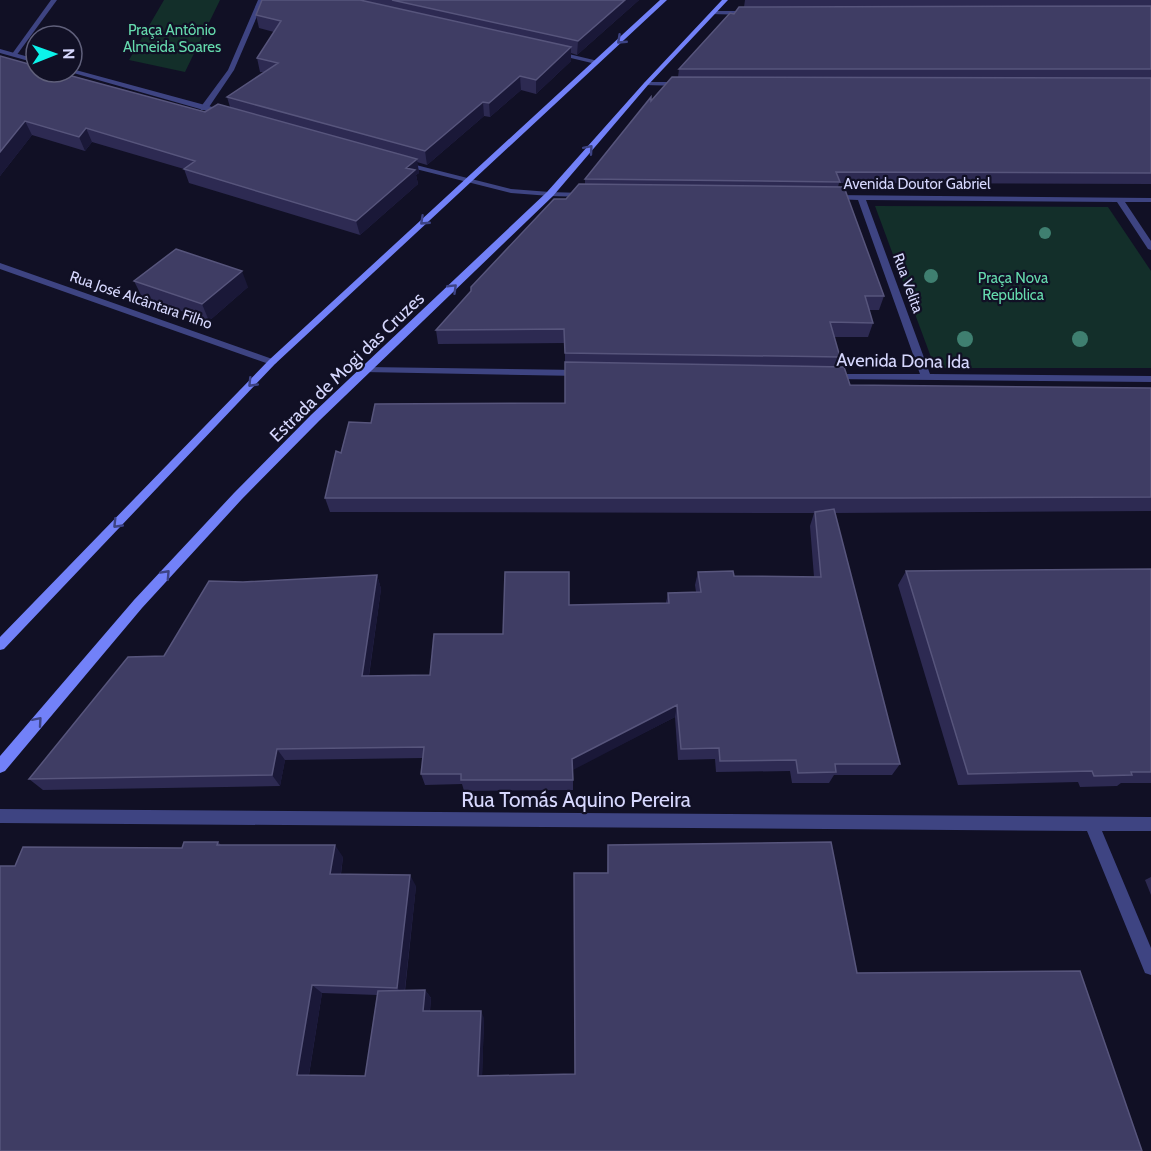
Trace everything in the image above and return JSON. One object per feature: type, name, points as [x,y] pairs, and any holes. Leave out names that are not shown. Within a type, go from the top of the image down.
[{"type":"main road","points":[[0,645],[272,362],[664,0]]},
{"type":"main road","name":"Estrada de Mogi das Cruzes","points":[[0,765],[138,604],[238,496],[315,418],[368,370],[550,194],[646,84],[725,0]]},
{"type":"street","points":[[14,55],[54,0]]},
{"type":"street","points":[[204,108],[231,70],[261,0]]},
{"type":"street","points":[[712,13],[759,13]]},
{"type":"street","points":[[0,51],[24,58]]},
{"type":"street","points":[[550,52],[596,62]]},
{"type":"street","points":[[84,74],[237,117]]},
{"type":"street","points":[[646,84],[693,84]]},
{"type":"street","points":[[394,161],[511,191],[597,195]]},
{"type":"street","name":"Avenida Doutor Gabriel","points":[[825,197],[1151,200]]},
{"type":"street","name":"Rua Velita","points":[[861,198],[926,378]]},
{"type":"street","points":[[1119,199],[1151,247]]},
{"type":"street","name":"Rua José Alcântara Filho","points":[[0,266],[272,362]]},
{"type":"street","points":[[368,370],[593,373]]},
{"type":"street","name":"Avenida Dona Ida","points":[[819,377],[1151,379]]},
{"type":"street","name":"Rua Tomás Aquino Pereira","points":[[0,816],[1151,824]]},
{"type":"street","points":[[1092,824],[1151,967]]},
{"type":"green space","name":"Praça Antônio Almeida Soares","points":[[164,0],[220,0],[185,72],[129,60]]},
{"type":"green space","name":"Praça Nova República","points":[[875,206],[1108,207],[1151,271],[1151,368],[935,368]]},
{"type":"building","points":[[262,0],[360,0],[571,47],[536,80],[520,76],[489,103],[483,102],[425,151],[227,97],[278,63],[257,58],[281,21],[256,15]]},
{"type":"building","points":[[392,0],[625,0],[578,41]]},
{"type":"building","points":[[1151,6],[1151,69],[679,69],[730,13],[734,14],[739,7]]},
{"type":"building","points":[[0,56],[24,63],[24,84],[84,84],[84,79],[205,112],[218,104],[417,159],[406,168],[415,170],[356,221],[184,169],[195,161],[86,128],[79,137],[25,121],[0,152]]},
{"type":"building","points":[[672,77],[1151,78],[1151,173],[836,172],[840,182],[585,179],[651,97],[651,101]]},
{"type":"building","points":[[579,184],[844,187],[884,296],[865,296],[873,323],[830,322],[840,357],[565,353],[564,329],[436,330],[471,291],[471,287],[554,199],[566,199]]},
{"type":"building","points":[[176,249],[242,271],[202,304],[134,281]]},
{"type":"building","points":[[565,362],[844,367],[850,385],[1151,388],[1151,497],[325,498],[336,451],[341,453],[349,422],[371,423],[375,404],[565,403]]},
{"type":"building","points":[[834,509],[900,764],[835,764],[836,772],[798,773],[796,760],[720,761],[719,748],[681,749],[677,705],[572,759],[573,780],[461,780],[461,774],[421,774],[424,747],[277,749],[272,775],[29,779],[128,657],[164,656],[209,581],[243,582],[377,575],[362,676],[430,675],[434,634],[503,634],[505,572],[569,572],[569,605],[669,603],[668,593],[701,592],[698,572],[733,571],[734,576],[821,577],[815,512]]},
{"type":"building","points":[[1151,569],[1151,772],[1094,776],[1092,771],[968,774],[906,571]]},
{"type":"building","points":[[184,842],[218,842],[217,845],[335,845],[330,874],[410,875],[397,988],[312,985],[297,1075],[365,1076],[378,991],[425,990],[423,1011],[481,1011],[478,1076],[575,1074],[574,873],[608,873],[608,845],[831,842],[857,973],[1080,971],[1142,1151],[0,1151],[0,866],[15,866],[23,847],[182,848]]}]
